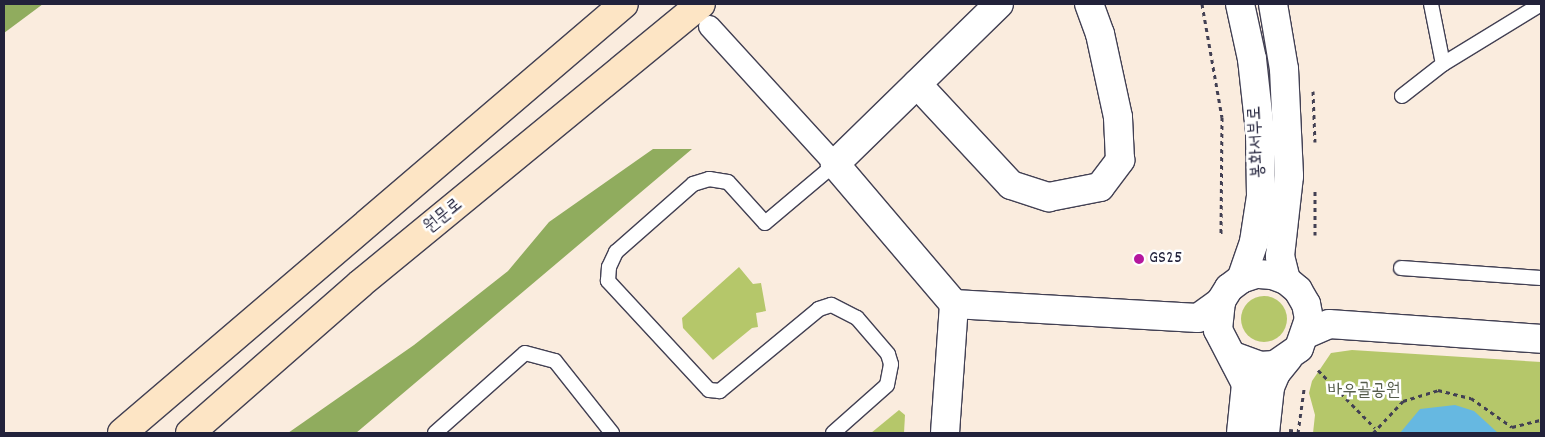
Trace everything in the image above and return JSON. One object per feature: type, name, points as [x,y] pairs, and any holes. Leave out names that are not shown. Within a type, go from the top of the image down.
[{"type":"main road","points":[[122,433],[624,4]]},
{"type":"main road","name":"원문로","points":[[190,433],[360,284],[705,15]]},
{"type":"street","points":[[836,164],[999,4]]},
{"type":"street","points":[[917,84],[1011,185],[1049,197],[1100,187],[1120,160],[1118,117],[1100,34],[1089,4]]},
{"type":"street","name":"봉화서부로","points":[[1240,4],[1252,59],[1260,132],[1261,196],[1254,242],[1241,279]]},
{"type":"street","name":"봉화서부로","points":[[1273,4],[1284,69],[1289,176],[1280,256],[1286,280]]},
{"type":"street","points":[[705,15],[836,164],[954,304],[945,433]]},
{"type":"street","points":[[954,304],[1198,318],[1241,279],[1256,274],[1272,275],[1286,280],[1298,290],[1318,329]]},
{"type":"street","points":[[1220,300],[1218,330],[1246,384],[1241,433]]},
{"type":"street","points":[[1198,318],[1228,350],[1260,366],[1275,365],[1288,358]]},
{"type":"street","points":[[1265,433],[1270,386],[1276,373],[1288,358],[1318,329],[1541,339]]},
{"type":"lane","points":[[1431,4],[1443,64]]},
{"type":"lane","points":[[1402,96],[1443,64],[1541,4]]},
{"type":"lane","points":[[833,433],[887,384],[891,364],[888,354],[857,318],[831,305],[820,309],[720,391],[709,390],[608,281],[609,267],[616,252],[693,184],[709,179],[728,182],[765,223],[836,164]]},
{"type":"lane","points":[[1401,268],[1541,278]]},
{"type":"lane","points":[[435,433],[525,353],[555,361],[612,433]]},
{"type":"path","points":[[1202,4],[1222,117],[1221,235]]},
{"type":"path","points":[[1318,370],[1376,428]]},
{"type":"path","points":[[1298,433],[1304,389]]},
{"type":"path","points":[[1373,433],[1403,401],[1438,390],[1471,398],[1512,427],[1541,420]]},
{"type":"path","points":[[1512,427],[1512,433]]},
{"type":"green space","points":[[4,4],[43,4],[4,33]]},
{"type":"green space","points":[[653,149],[692,149],[356,433],[288,433],[414,345],[508,271],[549,222]]},
{"type":"green space","points":[[739,267],[753,284],[761,283],[766,311],[756,313],[758,327],[752,328],[713,360],[683,328],[682,318]]},
{"type":"green space","points":[[1264,296],[1277,300],[1283,306],[1287,319],[1283,332],[1277,338],[1264,342],[1251,338],[1245,332],[1241,319],[1245,306],[1251,300]]},
{"type":"green space","name":"바우골공원","points":[[1352,350],[1541,362],[1541,433],[1313,433],[1315,415],[1309,393],[1312,381],[1331,353]]},
{"type":"green space","points":[[899,410],[905,415],[904,433],[871,433]]},
{"type":"water","points":[[1455,405],[1474,411],[1498,433],[1400,433],[1420,409]]},
{"type":"place","name":"GS25","points":[[1139,259]]}]
